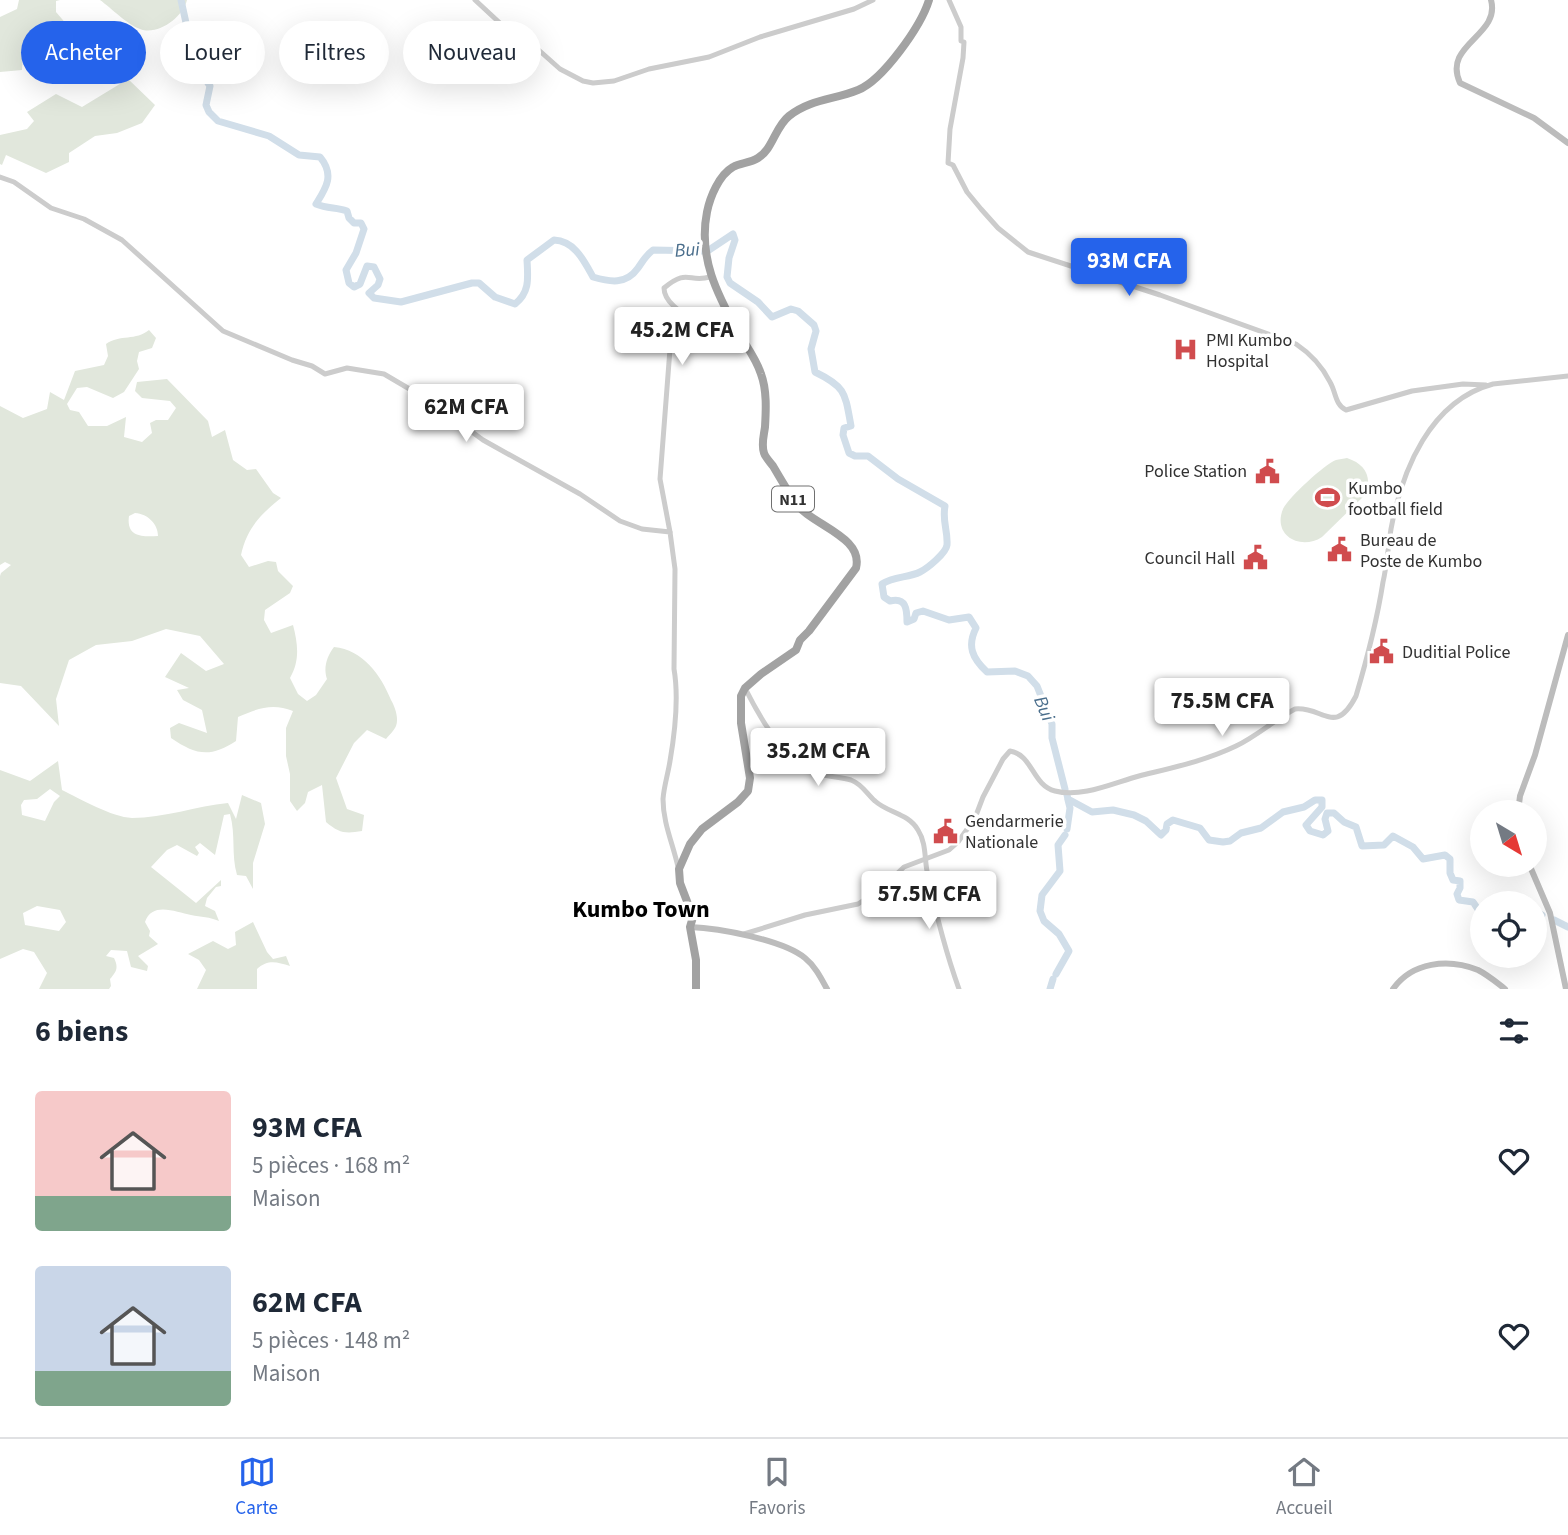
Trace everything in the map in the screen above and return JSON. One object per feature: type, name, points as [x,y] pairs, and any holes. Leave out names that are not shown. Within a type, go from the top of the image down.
[{"type":"highway","name":"N11","points":[[745,688],[796,650],[800,640],[856,568],[857,562],[847,541],[800,509],[764,453],[763,378],[757,362],[738,333],[710,277],[704,241],[707,210],[722,177],[730,169],[763,154],[778,127],[804,106],[861,89],[881,73],[919,22],[929,0]]},
{"type":"highway","points":[[693,988],[696,960],[690,928],[693,917],[680,883],[679,869],[690,844],[702,829],[738,802],[748,791],[750,778],[741,723],[741,696],[745,688]]},
{"type":"main road","points":[[1491,0],[1493,8],[1482,32],[1456,63],[1455,72],[1460,83],[1534,118],[1568,143]]},
{"type":"main road","points":[[1520,800],[1535,755],[1568,635]]},
{"type":"main road","points":[[1535,877],[1550,913],[1566,989]]},
{"type":"main road","points":[[690,928],[709,928],[796,951],[813,966],[827,989]]},
{"type":"main road","points":[[1392,989],[1399,980],[1417,969],[1433,964],[1451,963],[1476,970],[1505,989]]},
{"type":"street","points":[[475,0],[502,25],[533,45],[561,69],[583,81],[593,83],[614,81],[649,69],[709,57],[760,37],[854,9],[873,0]]},
{"type":"street","points":[[949,0],[961,27],[961,41],[964,43],[950,129],[948,163],[953,165],[967,192],[981,209],[1021,247],[1044,258],[1151,292],[1296,344],[1312,356],[1331,382],[1339,405],[1346,410],[1412,390],[1568,376]]},
{"type":"street","points":[[0,177],[14,182],[51,208],[84,219],[122,240],[223,331],[326,374],[347,368],[384,374],[418,394],[430,396],[453,418],[483,440],[580,494],[621,522],[642,529],[670,532]]},
{"type":"street","points":[[679,869],[667,831],[663,802],[670,762],[677,685],[674,669],[675,569],[660,479],[670,349],[675,342],[689,337],[707,340],[708,333],[705,327],[670,303],[664,295],[664,288],[687,275],[701,279],[710,277]]},
{"type":"street","points":[[740,935],[805,915],[858,904],[886,885],[904,867],[949,850],[966,833],[1003,759],[1010,751],[1025,759],[1037,779],[1048,789],[1072,792],[1113,785],[1228,750],[1295,709],[1303,709],[1326,718],[1336,718],[1347,711],[1359,687],[1384,579],[1395,508],[1414,455],[1423,438],[1442,415],[1489,385]]},
{"type":"street","points":[[745,688],[758,713],[788,752],[805,768],[823,776],[854,781],[867,791],[875,802],[909,819],[923,839],[924,861],[959,989]]},
{"type":"shaded area","points":[[19,0],[60,0],[56,1],[56,12],[64,21],[21,21],[21,70],[0,72],[0,17],[17,9]]},
{"type":"shaded area","points":[[100,0],[187,0],[181,13],[172,21],[160,21],[160,28],[154,30],[146,30],[146,21],[126,21]]},
{"type":"shaded area","points":[[120,84],[133,84],[155,105],[142,123],[117,133],[95,136],[69,153],[69,162],[46,173],[6,155],[2,165],[0,164],[0,135],[27,129],[34,121],[27,112],[56,94],[82,107]]},
{"type":"shaded area","points":[[149,330],[156,338],[152,348],[139,352],[139,369],[124,392],[113,398],[87,387],[77,388],[67,404],[70,410],[79,412],[88,426],[107,426],[126,417],[124,437],[142,442],[152,433],[150,423],[168,420],[176,408],[170,401],[142,398],[135,391],[137,382],[167,379],[208,421],[212,437],[225,430],[233,460],[247,470],[256,469],[273,493],[281,498],[255,523],[241,555],[249,567],[268,561],[276,562],[278,571],[293,586],[290,593],[265,610],[264,620],[271,633],[293,625],[297,652],[290,678],[298,694],[307,701],[316,695],[327,679],[326,662],[334,647],[354,653],[370,665],[382,682],[396,713],[396,726],[386,739],[367,730],[354,743],[336,778],[347,809],[364,815],[362,831],[342,832],[326,822],[322,785],[308,792],[305,803],[297,811],[290,801],[286,728],[293,711],[279,707],[266,708],[238,717],[236,741],[211,752],[196,751],[171,738],[170,728],[179,723],[207,733],[202,710],[183,700],[177,690],[189,688],[165,677],[181,653],[206,671],[224,664],[200,636],[166,629],[132,641],[96,645],[69,660],[56,699],[59,726],[21,686],[0,683],[0,576],[11,565],[5,562],[0,565],[0,406],[23,418],[47,409],[50,392],[64,400],[75,371],[104,365],[108,356],[106,344]],"holes":[[[140,514],[154,524],[158,536],[141,536],[133,532],[129,516]]]},
{"type":"shaded area","name":"Kumbo football field","points":[[1347,458],[1363,467],[1366,472],[1366,494],[1322,537],[1306,542],[1290,538],[1282,527],[1281,519],[1286,504],[1324,468],[1336,460]]},
{"type":"shaded area","points":[[58,761],[62,790],[106,811],[132,818],[228,803],[236,819],[242,795],[261,803],[265,824],[253,863],[253,889],[246,876],[237,875],[232,822],[230,814],[224,815],[215,855],[200,843],[195,847],[199,853],[197,856],[177,845],[167,850],[151,867],[196,903],[221,880],[221,886],[216,887],[207,898],[205,906],[215,911],[219,921],[172,910],[153,912],[145,922],[150,931],[149,936],[158,944],[138,956],[148,966],[147,971],[131,967],[127,951],[111,950],[106,956],[114,958],[117,967],[110,979],[109,989],[39,989],[47,973],[34,952],[23,949],[0,959],[0,770],[30,781]],"holes":[[[50,789],[60,796],[45,821],[22,815],[21,805],[24,800],[37,799]],[[37,906],[60,910],[66,922],[59,931],[25,925],[23,913]]]},
{"type":"shaded area","points":[[253,922],[267,952],[273,959],[286,956],[290,966],[273,962],[261,966],[257,969],[257,989],[197,989],[206,970],[199,960],[188,954],[213,941],[228,949],[236,945],[235,932]]},
{"type":"waterway","name":"Bui","points":[[181,0],[195,64],[210,86],[206,105],[209,112],[218,121],[269,136],[299,155],[320,157],[328,176],[326,187],[316,204],[347,211],[354,223],[361,223],[364,229],[356,253],[346,270],[349,283],[354,287],[360,284],[367,266],[374,267],[380,279],[378,285],[369,293],[374,298],[401,302],[479,283],[495,297],[515,304],[526,290],[527,260],[554,240],[573,248],[593,277],[617,281],[633,273],[653,250],[709,250],[733,234],[735,240],[727,277],[730,283],[758,302],[772,317],[791,309],[798,311],[814,325],[816,331],[811,349],[815,372],[833,382],[845,398],[851,426],[844,428],[843,435],[849,453],[868,456],[898,479],[945,506],[947,545],[943,552],[920,572],[882,584],[884,597],[890,601],[902,602],[906,609],[907,622],[914,619],[916,613],[923,611],[949,620],[969,617],[976,628],[972,640],[973,652],[987,672],[1015,671],[1028,676],[1037,686],[1052,724],[1052,738],[1065,789]]},
{"type":"waterway","name":"Bui","points":[[1067,795],[1068,799],[1092,812],[1113,810],[1134,815],[1146,821],[1161,835],[1167,824],[1173,820],[1200,828],[1209,840],[1223,842],[1230,841],[1241,833],[1261,828],[1283,812],[1322,800],[1322,807],[1306,825],[1310,831],[1323,835],[1328,831],[1325,819],[1327,813],[1334,813],[1344,822],[1356,827],[1362,846],[1384,845],[1393,836],[1413,847],[1423,859],[1445,855],[1450,859],[1453,880],[1460,881],[1457,894],[1459,900],[1470,902]]},
{"type":"waterway","points":[[1067,829],[1070,808],[1068,800]]},
{"type":"waterway","points":[[1056,974],[1069,951],[1059,934],[1044,921],[1040,911],[1042,895],[1060,871],[1058,845],[1065,835]]},
{"type":"waterway","name":"Bui","points":[[1554,920],[1568,927]]},
{"type":"waterway","points":[[1050,989],[1053,979]]},
{"type":"place","name":"PMI Kumbo Hospital","points":[[1186,350]]},
{"type":"place","name":"Police Station","points":[[1267,471]]},
{"type":"place","name":"Kumbo football field","points":[[1328,498]]},
{"type":"place","name":"Bureau de Poste de Kumbo","points":[[1340,550]]},
{"type":"place","name":"Council Hall","points":[[1255,558]]},
{"type":"place","name":"Duditial Police","points":[[1382,652]]},
{"type":"place","name":"Gendarmerie Nationale","points":[[945,831]]},
{"type":"district","name":"Kumbo Town","points":[[641,909]]}]
